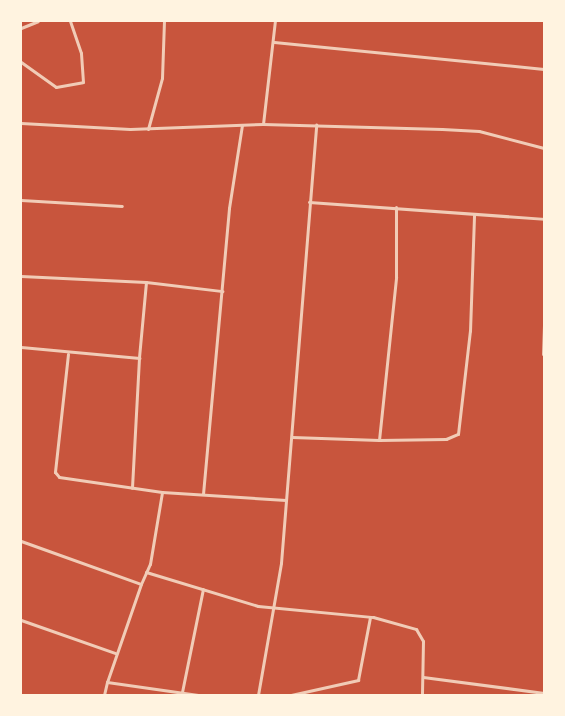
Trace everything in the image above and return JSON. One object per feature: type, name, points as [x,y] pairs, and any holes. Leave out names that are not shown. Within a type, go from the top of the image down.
[{"type":"street","points":[[21,28],[39,21]]},
{"type":"street","points":[[21,62],[57,87],[83,82],[81,53],[70,21]]},
{"type":"street","points":[[148,129],[162,78],[164,21]]},
{"type":"street","points":[[263,124],[275,21]]},
{"type":"street","points":[[274,42],[544,69]]},
{"type":"street","points":[[21,123],[148,129],[316,124],[478,131],[544,148]]},
{"type":"street","points":[[258,695],[286,500],[316,124]]},
{"type":"street","points":[[203,494],[222,291],[242,125]]},
{"type":"street","points":[[21,200],[122,206]]},
{"type":"street","points":[[309,202],[544,220]]},
{"type":"street","points":[[379,440],[396,277],[396,207]]},
{"type":"street","points":[[292,437],[446,440],[458,434],[471,331],[474,215]]},
{"type":"street","points":[[21,276],[146,282],[222,291]]},
{"type":"street","points":[[132,488],[139,358],[146,282]]},
{"type":"street","points":[[543,354],[544,319]]},
{"type":"street","points":[[21,347],[68,354],[139,358]]},
{"type":"street","points":[[68,354],[55,472],[63,478],[162,492],[286,500]]},
{"type":"street","points":[[104,695],[116,653],[146,572],[162,492]]},
{"type":"street","points":[[21,541],[141,584]]},
{"type":"street","points":[[146,572],[272,607],[370,617],[420,633],[422,695]]},
{"type":"street","points":[[182,693],[203,589]]},
{"type":"street","points":[[292,695],[358,680],[370,617]]},
{"type":"street","points":[[21,620],[116,653]]},
{"type":"street","points":[[423,677],[544,693]]},
{"type":"street","points":[[107,682],[198,695]]}]
